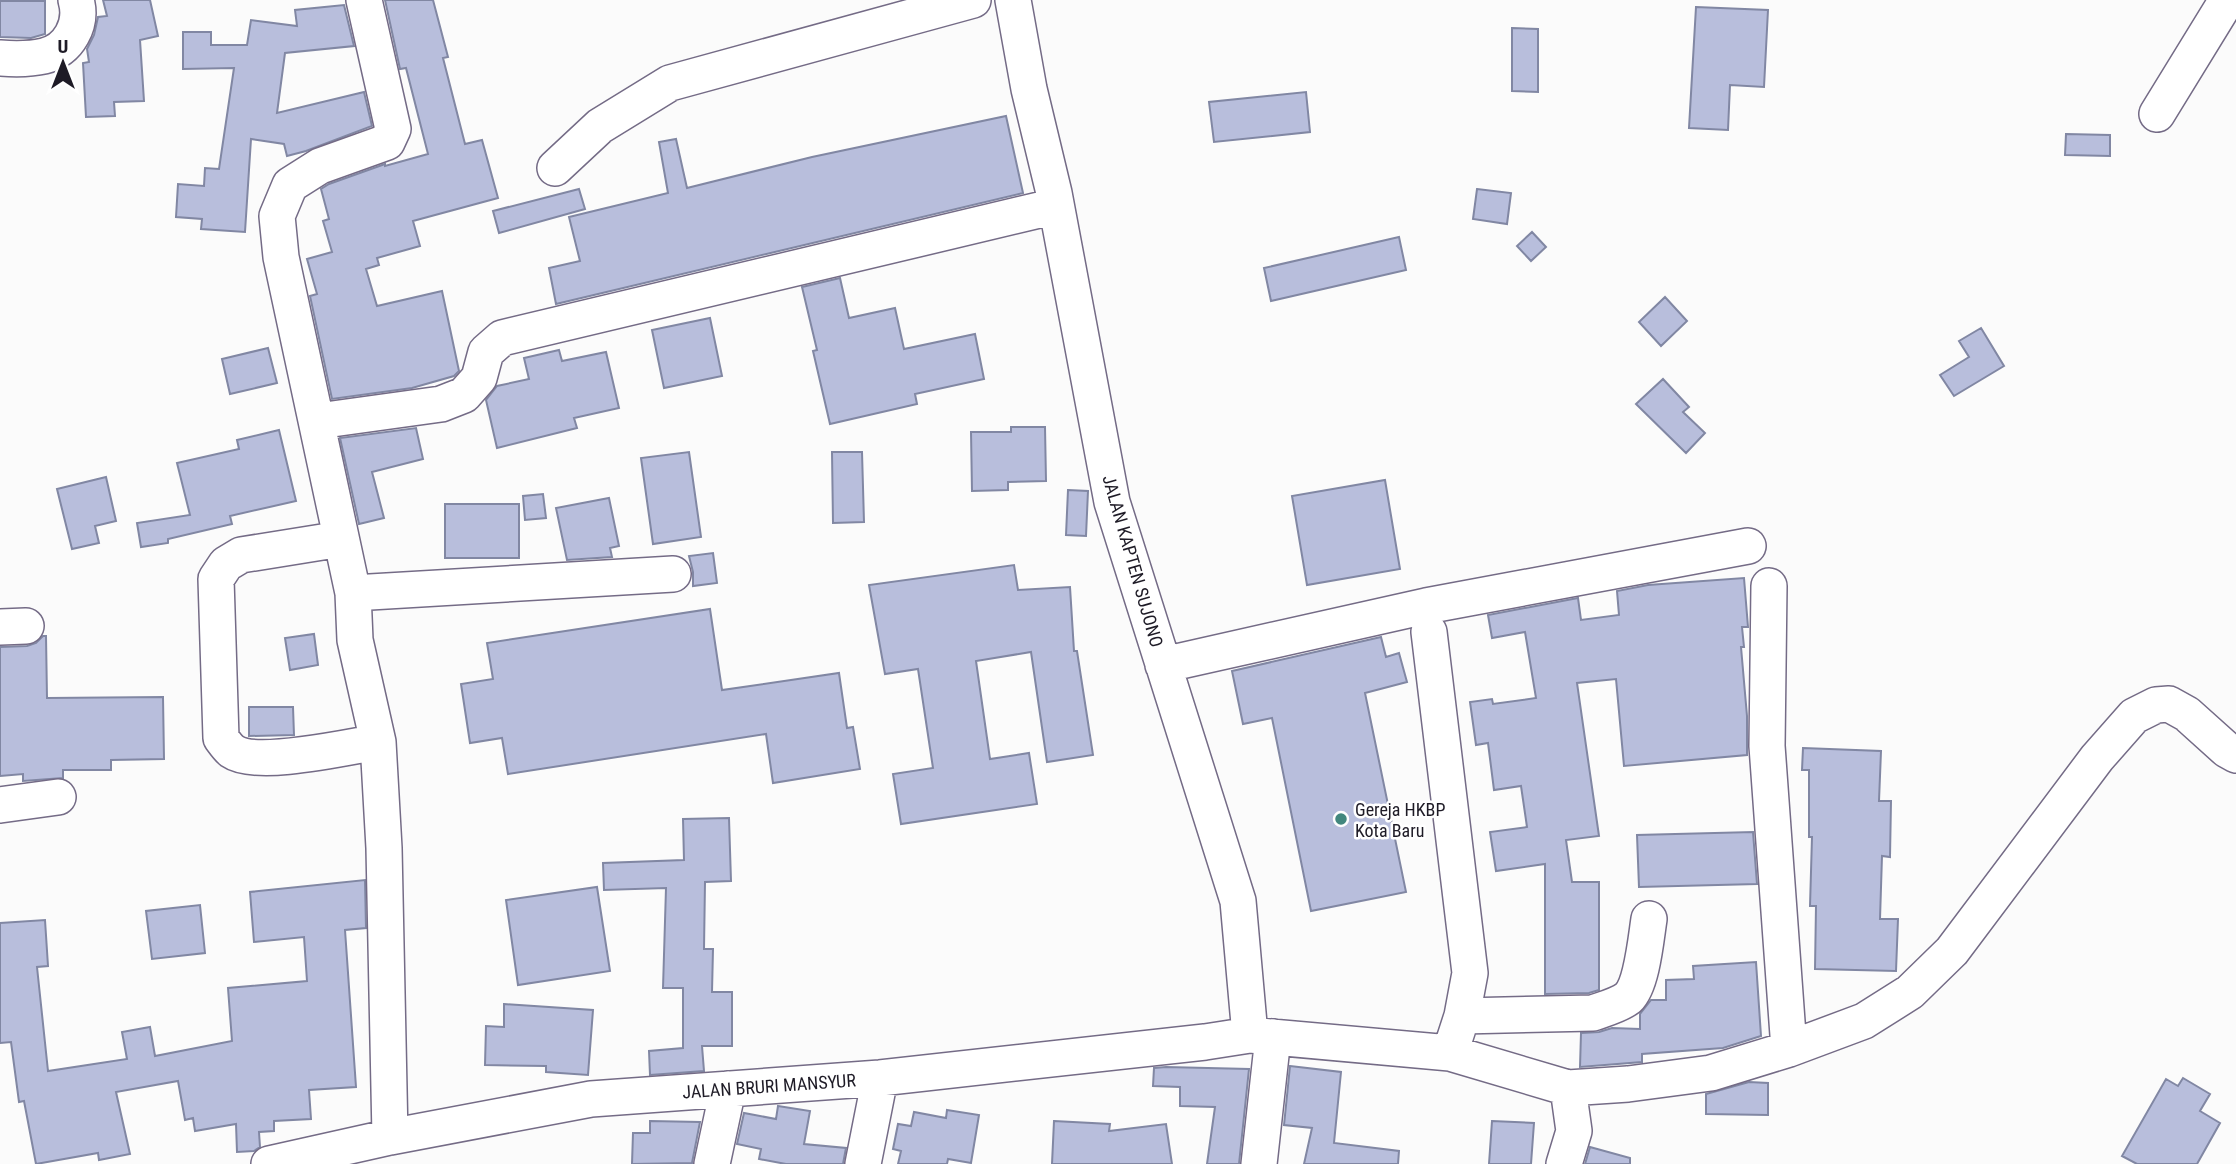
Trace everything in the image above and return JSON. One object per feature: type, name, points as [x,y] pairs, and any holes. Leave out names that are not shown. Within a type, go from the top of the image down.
[{"type":"street","points":[[0,58],[46,55],[68,42],[76,26],[76,0]]},
{"type":"street","points":[[364,0],[393,129],[391,137],[387,142],[320,166],[290,185],[277,216],[281,257],[353,593],[355,640],[378,742],[384,848],[390,1137]]},
{"type":"street","points":[[555,168],[600,126],[670,83],[973,0]]},
{"type":"street","name":"JALAN KAPTEN SUJONO","points":[[1013,0],[1029,89],[1056,206],[1112,502],[1238,901],[1261,1036],[1259,1164]]},
{"type":"street","points":[[2157,114],[2227,0]]},
{"type":"street","points":[[318,421],[441,404],[464,395],[479,377],[486,352],[502,338],[1056,206]]},
{"type":"street","points":[[341,539],[241,555],[226,564],[216,579],[221,738],[232,751],[248,756],[272,758],[378,742]]},
{"type":"street","points":[[1163,664],[1426,606],[1748,546]]},
{"type":"street","points":[[353,593],[673,574]]},
{"type":"street","points":[[1769,586],[1767,746],[1789,1049]]},
{"type":"street","points":[[1429,632],[1470,973],[1462,1016],[1450,1053]]},
{"type":"street","points":[[1564,1164],[1574,1131],[1568,1088],[1628,1084],[1711,1073],[1789,1049],[1864,1021],[1910,992],[1952,951],[2097,758],[2134,716],[2156,705],[2169,704],[2187,714],[2236,755]]},
{"type":"street","points":[[0,805],[58,797]]},
{"type":"street","points":[[1462,1016],[1593,1013],[1628,998],[1636,985],[1650,919]]},
{"type":"street","name":"JALAN BRURI MANSYUR","points":[[269,1164],[390,1137],[590,1099],[880,1078],[1261,1036],[1450,1053],[1568,1088]]},
{"type":"street","points":[[863,1164],[880,1078]]},
{"type":"street","points":[[712,1164],[728,1089]]},
{"type":"building","points":[[103,0],[150,0],[158,36],[140,40],[144,101],[114,102],[115,116],[86,117],[83,63],[89,62],[87,49],[98,17],[107,16]]},
{"type":"building","points":[[385,0],[433,0],[448,57],[443,58],[465,144],[482,140],[498,198],[413,221],[420,246],[377,258],[379,265],[366,269],[377,306],[442,291],[459,371],[454,376],[412,388],[332,399],[310,296],[317,294],[307,259],[332,252],[323,221],[329,219],[321,189],[385,164],[428,154],[406,68],[400,69]]},
{"type":"building","points":[[0,1],[45,1],[45,34],[31,38],[0,37]]},
{"type":"building","points":[[344,5],[354,46],[285,53],[277,113],[364,92],[372,126],[287,156],[284,144],[251,139],[245,232],[201,229],[202,219],[176,217],[178,184],[204,186],[205,168],[219,169],[234,68],[183,69],[183,32],[211,32],[211,45],[247,45],[251,20],[297,26],[295,10]]},
{"type":"building","points":[[1696,7],[1768,10],[1764,87],[1730,85],[1728,130],[1689,128]]},
{"type":"building","points":[[1512,28],[1538,29],[1538,92],[1512,91]]},
{"type":"building","points":[[1306,92],[1310,132],[1214,142],[1209,102]]},
{"type":"building","points":[[1006,116],[1023,193],[556,304],[549,268],[580,261],[569,217],[668,193],[659,142],[676,139],[687,188],[812,157]]},
{"type":"building","points":[[2066,134],[2110,135],[2110,156],[2065,155]]},
{"type":"building","points":[[579,189],[585,209],[499,233],[493,211]]},
{"type":"building","points":[[1477,189],[1511,193],[1507,224],[1473,219]]},
{"type":"building","points":[[1532,232],[1546,247],[1531,261],[1517,246]]},
{"type":"building","points":[[1399,237],[1406,270],[1271,301],[1264,268]]},
{"type":"building","points":[[840,278],[849,318],[895,308],[904,349],[975,334],[984,379],[915,394],[917,404],[830,424],[802,287]]},
{"type":"building","points":[[1665,297],[1687,321],[1661,346],[1639,322]]},
{"type":"building","points":[[710,318],[722,376],[664,388],[652,330]]},
{"type":"building","points":[[1981,328],[2004,366],[1954,396],[1940,375],[1969,357],[1959,341]]},
{"type":"building","points":[[268,348],[277,383],[230,394],[222,359]]},
{"type":"building","points":[[559,350],[562,361],[606,352],[619,408],[574,418],[577,428],[497,448],[486,400],[497,386],[529,379],[524,358]]},
{"type":"building","points":[[1663,379],[1689,407],[1683,412],[1705,433],[1686,453],[1636,404]]},
{"type":"building","points":[[1011,427],[1045,427],[1046,481],[1008,482],[1008,490],[972,491],[971,432],[1011,432]]},
{"type":"building","points":[[416,428],[423,459],[372,472],[384,518],[359,524],[340,438]]},
{"type":"building","points":[[279,430],[296,501],[230,516],[232,524],[168,539],[168,543],[141,547],[137,523],[190,515],[177,463],[239,449],[237,440]]},
{"type":"building","points":[[689,452],[701,537],[653,544],[641,458]]},
{"type":"building","points":[[832,452],[862,452],[864,522],[833,523]]},
{"type":"building","points":[[106,477],[116,521],[95,526],[99,543],[72,549],[57,489]]},
{"type":"building","points":[[1385,480],[1400,569],[1307,585],[1292,496]]},
{"type":"building","points":[[1068,490],[1088,491],[1086,536],[1066,535]]},
{"type":"building","points":[[543,494],[546,518],[525,520],[523,496]]},
{"type":"building","points":[[609,498],[619,546],[610,548],[612,557],[567,560],[556,508]]},
{"type":"building","points":[[445,504],[519,504],[519,558],[445,558]]},
{"type":"building","points":[[713,553],[717,583],[693,586],[689,556]]},
{"type":"building","points":[[1014,565],[1018,590],[1070,587],[1074,651],[1077,651],[1093,755],[1047,762],[1031,652],[976,661],[990,759],[1029,753],[1037,804],[901,824],[893,774],[933,768],[918,669],[885,674],[869,585]]},
{"type":"building","points":[[1744,578],[1748,627],[1742,627],[1744,647],[1741,647],[1747,716],[1747,755],[1624,766],[1616,679],[1577,683],[1599,836],[1566,840],[1572,882],[1599,882],[1599,990],[1589,993],[1545,994],[1545,864],[1496,871],[1490,832],[1527,827],[1521,786],[1494,790],[1488,743],[1476,745],[1470,702],[1492,699],[1493,704],[1536,698],[1525,632],[1492,638],[1488,615],[1578,598],[1581,620],[1619,615],[1617,591],[1648,585]]},
{"type":"building","points":[[710,609],[722,690],[839,673],[847,728],[853,727],[860,769],[773,783],[766,734],[508,774],[502,738],[470,743],[461,684],[493,679],[487,643]]},
{"type":"building","points":[[314,634],[318,665],[290,670],[285,638]]},
{"type":"building","points":[[46,636],[47,698],[163,697],[164,759],[111,760],[111,770],[63,770],[63,778],[23,781],[23,774],[0,776],[0,647],[27,646],[36,643]]},
{"type":"building","points":[[1381,637],[1386,657],[1399,653],[1407,682],[1365,693],[1406,892],[1311,911],[1272,718],[1243,724],[1232,671]]},
{"type":"building","points":[[249,707],[293,707],[294,735],[249,736]]},
{"type":"building","points":[[1803,748],[1881,751],[1879,801],[1891,801],[1890,857],[1882,856],[1880,919],[1898,919],[1896,971],[1815,969],[1816,906],[1810,906],[1812,837],[1809,837],[1809,770],[1802,770]]},
{"type":"building","points":[[729,818],[731,881],[705,882],[704,949],[713,949],[712,992],[732,992],[732,1046],[702,1046],[704,1071],[650,1075],[649,1051],[683,1048],[683,988],[663,988],[666,888],[604,890],[603,863],[684,860],[683,819]]},
{"type":"building","points":[[1753,832],[1757,884],[1639,887],[1637,835]]},
{"type":"building","points":[[365,880],[366,928],[345,930],[356,1087],[309,1090],[311,1119],[274,1121],[274,1131],[259,1132],[260,1147],[254,1151],[237,1152],[236,1124],[195,1131],[193,1118],[185,1120],[178,1081],[116,1092],[130,1154],[99,1160],[98,1153],[36,1164],[24,1101],[19,1102],[11,1042],[0,1043],[0,923],[45,920],[48,966],[37,967],[48,1071],[127,1059],[122,1032],[150,1027],[155,1056],[232,1041],[228,988],[307,981],[304,937],[254,942],[250,892]]},
{"type":"building","points":[[597,887],[610,971],[518,985],[506,900]]},
{"type":"building","points":[[200,905],[205,953],[152,959],[146,911]]},
{"type":"building","points":[[1756,962],[1761,1036],[1723,1048],[1642,1054],[1642,1062],[1580,1067],[1581,1033],[1612,1028],[1640,1029],[1640,1014],[1651,1000],[1666,1000],[1666,980],[1694,979],[1693,966]]},
{"type":"building","points":[[504,1004],[593,1010],[588,1075],[546,1072],[546,1066],[485,1065],[486,1026],[504,1027]]},
{"type":"building","points":[[1290,1066],[1341,1072],[1334,1143],[1399,1151],[1398,1164],[1304,1164],[1312,1128],[1284,1125]]},
{"type":"building","points":[[1154,1068],[1249,1069],[1239,1164],[1207,1164],[1215,1107],[1180,1106],[1180,1087],[1153,1086]]},
{"type":"building","points":[[2183,1078],[2210,1094],[2200,1111],[2220,1123],[2197,1164],[2137,1164],[2122,1156],[2166,1079],[2178,1086]]},
{"type":"building","points":[[1749,1082],[1768,1083],[1768,1115],[1706,1114],[1706,1094]]},
{"type":"building","points":[[778,1106],[810,1111],[804,1144],[846,1148],[843,1164],[786,1164],[759,1159],[761,1149],[737,1144],[744,1113],[776,1119]]},
{"type":"building","points":[[947,1110],[979,1115],[971,1163],[948,1159],[947,1164],[898,1164],[901,1151],[893,1149],[898,1124],[911,1126],[914,1112],[946,1118]]},
{"type":"building","points":[[650,1121],[700,1122],[692,1163],[632,1164],[633,1133],[650,1133]]},
{"type":"building","points":[[1054,1121],[1110,1124],[1109,1131],[1166,1124],[1172,1164],[1052,1164]]},
{"type":"building","points":[[1492,1121],[1534,1123],[1531,1164],[1489,1164]]},
{"type":"building","points":[[1590,1147],[1630,1158],[1630,1164],[1585,1164]]},
{"type":"place","name":"Gereja HKBP Kota Baru","points":[[1341,819]]}]
